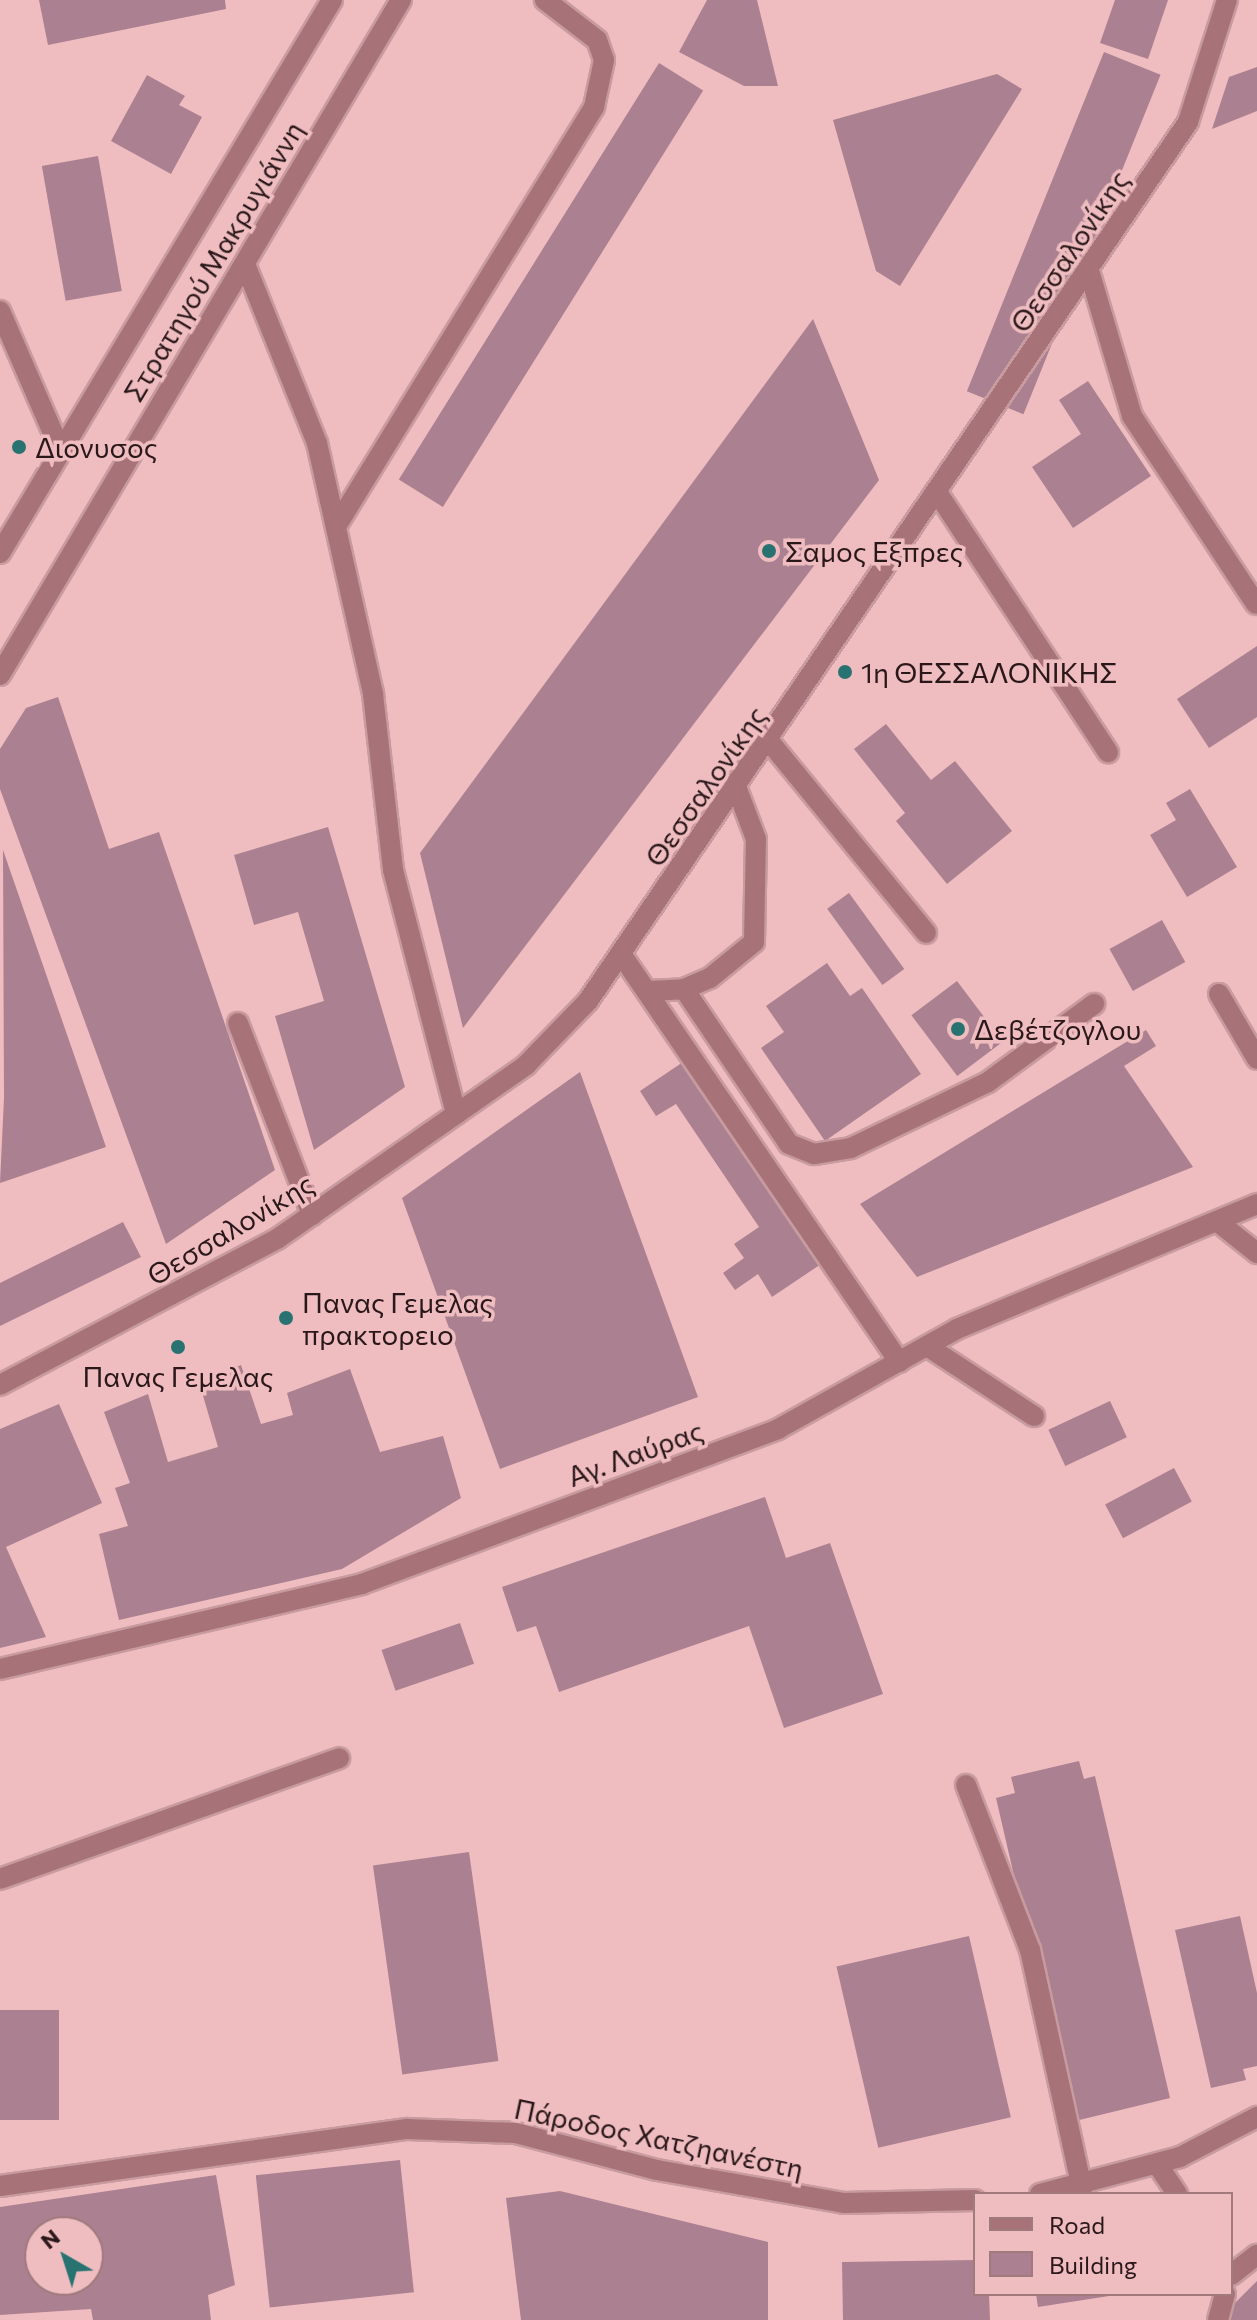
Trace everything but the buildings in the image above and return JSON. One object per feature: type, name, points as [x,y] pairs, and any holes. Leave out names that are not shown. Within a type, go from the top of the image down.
[{"type":"street","name":"Στρατηγού Μακρυγιάννη","points":[[0,553],[332,0]]},
{"type":"street","name":"Στρατηγού Μακρυγιάννη","points":[[0,675],[401,0]]},
{"type":"street","points":[[337,525],[594,107],[604,60],[597,40],[545,0]]},
{"type":"street","name":"Θεσσαλονίκης","points":[[0,1385],[193,1288],[312,1215],[456,1114],[554,1039],[621,954],[737,789],[1090,274],[1201,96],[1227,0]]},
{"type":"street","points":[[245,264],[317,443],[373,694],[393,870],[456,1114]]},
{"type":"street","points":[[1090,274],[1132,416],[1256,604]]},
{"type":"street","points":[[0,311],[61,451]]},
{"type":"street","points":[[939,495],[1108,752]]},
{"type":"street","points":[[769,741],[926,933]]},
{"type":"street","points":[[649,991],[684,989],[710,978],[754,942],[756,839],[737,789]]},
{"type":"street","points":[[621,954],[899,1362]]},
{"type":"street","points":[[684,989],[789,1144],[814,1154],[851,1148],[988,1082],[1094,1004]]},
{"type":"street","points":[[1219,994],[1257,1059]]},
{"type":"street","points":[[238,1023],[312,1215]]},
{"type":"street","name":"Αγ. Λαύρας","points":[[0,1669],[362,1584],[778,1429],[927,1346],[1257,1204]]},
{"type":"street","points":[[1218,1222],[1257,1253]]},
{"type":"street","points":[[927,1346],[1034,1416]]},
{"type":"street","points":[[0,1879],[339,1758]]},
{"type":"street","points":[[966,1785],[1030,1950],[1082,2188]]},
{"type":"street","points":[[1054,2192],[1082,2188],[1209,2146],[1257,2117]]},
{"type":"street","name":"Πάροδος Χατζηανέστη","points":[[0,2186],[407,2129],[516,2133],[657,2170],[832,2201],[973,2200]]},
{"type":"street","points":[[1157,2164],[1176,2192]]},
{"type":"street","points":[[1233,2273],[1257,2255]]},
{"type":"street","points":[[1218,2320],[1224,2296]]},
{"type":"place","name":"Διονυσος","points":[[19,447]]},
{"type":"place","name":"Σαμος Εξπρες","points":[[769,551]]},
{"type":"place","name":"1η ΘΕΣΣΑΛΟΝΙΚΗΣ","points":[[845,672]]},
{"type":"place","name":"Δεβέτζογλου","points":[[958,1029]]},
{"type":"place","name":"Πανας Γεμελας πρακτορειο","points":[[286,1318]]},
{"type":"place","name":"Πανας Γεμελας","points":[[178,1347]]}]
